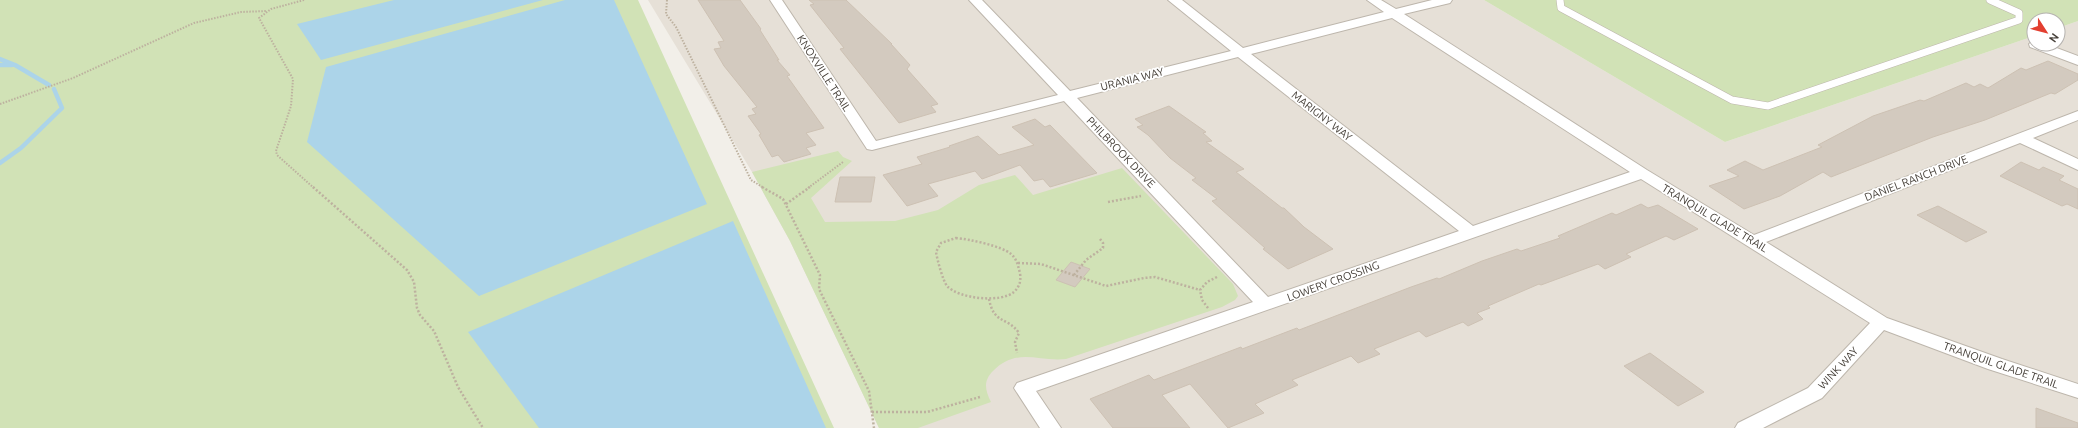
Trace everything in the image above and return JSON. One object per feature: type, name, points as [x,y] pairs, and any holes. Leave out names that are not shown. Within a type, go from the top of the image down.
[{"type":"street","name":"KNOXVILLE TRAIL","points":[[776,0],[872,146]]},
{"type":"street","name":"PHILBROOK DRIVE","points":[[975,0],[1266,305]]},
{"type":"street","name":"MARIGNY WAY","points":[[1174,0],[1470,232]]},
{"type":"street","name":"TRANQUIL GLADE TRAIL","points":[[1373,0],[1642,173],[1881,322],[1995,364],[2078,391]]},
{"type":"street","name":"URANIA WAY","points":[[872,146],[1239,51],[1446,0]]},
{"type":"street","points":[[2054,52],[2078,62]]},
{"type":"street","name":"DANIEL RANCH DRIVE","points":[[1753,241],[2078,115]]},
{"type":"street","points":[[2020,137],[2078,165]]},
{"type":"street","name":"LOWERY CROSSING","points":[[1051,428],[1024,388],[1642,173]]},
{"type":"street","name":"WINK WAY","points":[[1745,428],[1815,393],[1881,322]]},
{"type":"lane","points":[[1560,0],[1561,8],[1732,100],[1768,106],[2019,20],[2019,13],[1990,0]]},
{"type":"path","points":[[304,0],[282,4],[268,10],[259,18],[293,79],[290,106],[276,150],[277,155],[407,270],[414,282],[417,308],[420,316],[434,331],[458,387],[483,428]]},
{"type":"path","points":[[666,0],[666,14],[676,27],[751,180],[784,198],[820,275],[820,289],[869,391],[874,428]]},
{"type":"path","points":[[0,104],[82,75],[190,23],[236,11],[268,10]]},
{"type":"path","points":[[786,204],[843,162]]},
{"type":"path","points":[[1108,202],[1143,196]]},
{"type":"path","points":[[948,239],[971,239],[986,246],[1011,254],[1018,264],[1021,281],[1020,286],[1008,296],[989,298],[958,293],[948,287],[943,279],[942,271],[936,257],[938,246],[948,239]]},
{"type":"path","points":[[1074,275],[1086,260],[1103,248],[1103,243],[1100,239]]},
{"type":"path","points":[[1018,264],[1041,264],[1106,286],[1114,286],[1148,277],[1158,278],[1200,290]]},
{"type":"path","points":[[1208,308],[1200,296],[1200,290],[1207,282],[1219,276]]},
{"type":"path","points":[[989,298],[992,312],[1017,329],[1019,333],[1015,342],[1017,353]]},
{"type":"path","points":[[872,412],[927,412],[980,397]]},
{"type":"shaded area","points":[[648,0],[1484,0],[1725,142],[2026,39],[2026,52],[2066,52],[2066,25],[2078,21],[2078,428],[879,428],[790,241],[752,172]]},
{"type":"green space","points":[[0,0],[638,0],[834,428],[0,428]]},
{"type":"green space","points":[[1484,0],[2078,0],[2078,21],[2066,25],[2066,12],[2026,12],[2026,39],[1725,142]]},
{"type":"green space","points":[[838,151],[843,157],[852,161],[811,198],[825,222],[895,221],[938,210],[979,185],[1015,175],[1033,195],[1122,168],[1233,284],[1238,296],[1235,300],[1222,307],[1066,359],[1019,357],[1010,359],[993,371],[986,382],[987,394],[991,402],[918,428],[879,428],[790,241],[752,172]]},
{"type":"water","points":[[394,0],[543,0],[321,60],[297,24]]},
{"type":"water","points":[[565,0],[614,0],[707,204],[479,296],[307,142],[326,67]]},
{"type":"water","points":[[733,221],[826,428],[539,428],[468,332]]},
{"type":"building","points":[[698,0],[740,0],[761,29],[760,30],[779,60],[777,60],[790,75],[787,76],[824,128],[806,133],[816,145],[806,148],[811,154],[784,162],[778,155],[772,157],[759,135],[761,134],[748,116],[756,114],[752,109],[757,107],[724,66],[714,49],[721,48],[718,42],[724,41]]},
{"type":"building","points":[[809,0],[846,0],[892,44],[910,65],[907,69],[938,104],[931,106],[936,112],[899,123],[840,49],[844,48],[810,5],[814,4]]},
{"type":"building","points":[[2048,61],[2078,74],[2078,80],[2055,94],[2051,93],[1985,120],[1933,137],[1831,177],[1823,172],[1780,196],[1744,209],[1709,186],[1739,176],[1727,170],[1745,161],[1763,170],[1822,147],[1818,145],[1873,116],[1920,100],[1924,101],[1966,83],[1974,87],[1980,84],[1988,88],[2021,68],[2026,70]]},
{"type":"building","points":[[1169,106],[1206,132],[1203,133],[1212,141],[1206,142],[1244,169],[1236,172],[1284,208],[1304,227],[1333,249],[1288,269],[1263,249],[1265,248],[1212,201],[1217,199],[1192,180],[1196,178],[1170,158],[1148,135],[1137,127],[1143,125],[1135,119]]},
{"type":"building","points":[[1035,119],[1045,127],[1050,125],[1097,173],[1050,187],[1043,179],[1034,181],[1020,165],[982,179],[975,171],[928,184],[938,196],[907,206],[883,175],[922,164],[917,157],[950,147],[949,146],[978,136],[999,155],[1034,145],[1012,127]]},
{"type":"building","points":[[2021,162],[2039,170],[2043,167],[2064,176],[2059,180],[2078,189],[2078,209],[2067,204],[2062,206],[2000,176]]},
{"type":"building","points":[[840,177],[875,177],[871,202],[835,202]]},
{"type":"building","points":[[1641,204],[1648,208],[1658,205],[1698,229],[1674,240],[1666,236],[1626,254],[1631,257],[1605,269],[1598,264],[1541,285],[1539,284],[1488,306],[1490,308],[1477,313],[1483,319],[1468,326],[1463,322],[1426,337],[1419,331],[1374,349],[1380,354],[1358,363],[1351,356],[1292,380],[1298,385],[1255,404],[1264,413],[1228,428],[1190,384],[1162,395],[1190,428],[1113,428],[1090,399],[1149,375],[1154,380],[1241,347],[1242,349],[1297,328],[1299,330],[1411,287],[1437,278],[1439,279],[1482,261],[1517,249],[1521,251],[1560,238],[1558,236],[1612,213],[1616,215]]},
{"type":"building","points":[[1938,206],[1987,232],[1966,242],[1917,215]]},
{"type":"building","points":[[1071,262],[1090,269],[1075,287],[1056,280]]},
{"type":"building","points":[[1650,353],[1704,392],[1678,406],[1624,366]]},
{"type":"building","points":[[2036,408],[2078,423],[2078,428],[2036,428]]},
{"type":"waterway","points":[[0,59],[15,65],[49,85]]},
{"type":"waterway","points":[[0,65],[12,65]]},
{"type":"waterway","points":[[0,163],[21,148],[62,108],[54,89]]}]
